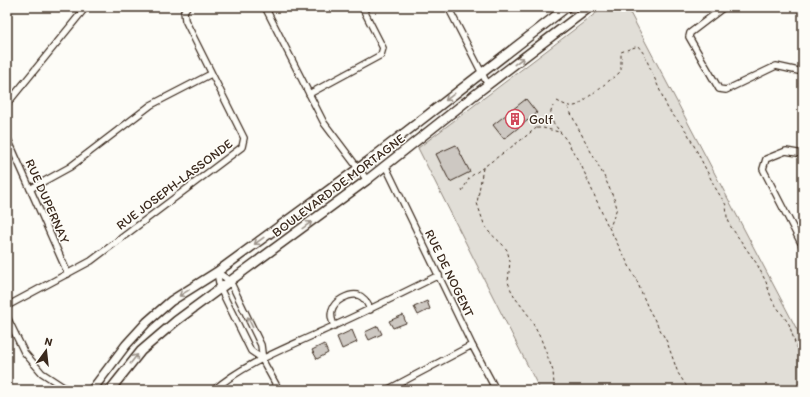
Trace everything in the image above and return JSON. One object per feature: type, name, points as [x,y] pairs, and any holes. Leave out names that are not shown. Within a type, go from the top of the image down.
[{"type":"main road","name":"BOULEVARD DE MORTAGNE","points":[[92,390],[126,345],[147,322],[171,301],[217,272],[358,168],[567,7]]},
{"type":"main road","name":"BOULEVARD DE MORTAGNE","points":[[110,390],[141,352],[176,321],[367,180],[590,7]]},
{"type":"street","points":[[7,104],[86,7]]},
{"type":"street","name":"RUE JOSEPH-LASSONDE","points":[[7,306],[91,261],[242,148],[244,138],[185,20],[184,11],[187,7]]},
{"type":"street","points":[[265,7],[324,123],[367,180]]},
{"type":"street","points":[[308,94],[381,55],[383,48],[362,7]]},
{"type":"street","points":[[448,7],[488,85]]},
{"type":"street","points":[[724,7],[690,33],[689,37],[719,89],[726,90],[776,66],[803,72]]},
{"type":"street","points":[[30,189],[70,167],[150,105],[211,74]]},
{"type":"street","name":"RUE DUPERNAY","points":[[7,137],[68,274]]},
{"type":"street","points":[[803,154],[786,151],[766,159],[763,169],[803,247]]},
{"type":"street","name":"RUE DE NOGENT","points":[[385,165],[472,345],[496,390]]},
{"type":"street","points":[[217,272],[230,281],[261,345],[263,359],[279,390]]},
{"type":"street","points":[[217,272],[220,288],[251,350],[263,359]]},
{"type":"street","points":[[214,390],[228,378],[263,359],[370,310],[439,276]]},
{"type":"street","points":[[334,326],[331,318],[332,308],[339,301],[350,295],[359,295],[366,300],[370,310]]},
{"type":"street","points":[[7,317],[24,352],[42,373],[68,390]]},
{"type":"street","points":[[387,390],[472,345]]},
{"type":"path","points":[[557,101],[568,106],[578,105],[616,77],[621,70],[621,52],[638,46],[641,49],[668,109],[686,132],[726,205],[727,217],[731,227],[757,264],[766,282],[772,300],[789,324],[796,346],[803,355]]},
{"type":"path","points":[[462,191],[470,177],[549,117],[553,106]]},
{"type":"path","points":[[568,106],[604,176],[615,201],[617,208],[610,227]]},
{"type":"path","points":[[549,117],[567,141],[582,167],[648,308],[668,342],[678,373],[689,390]]},
{"type":"path","points":[[536,128],[560,132]]},
{"type":"path","points":[[483,168],[477,203],[484,224],[489,232],[507,250],[510,261],[508,282],[516,299],[529,316],[541,339],[553,371],[556,390]]},
{"type":"shaded area","points":[[604,7],[627,7],[803,341],[803,390],[540,390],[418,148]]},
{"type":"building","name":"Golf","points":[[526,99],[537,113],[504,139],[493,125]]},
{"type":"building","points":[[456,145],[470,172],[450,182],[436,154]]},
{"type":"building","points":[[427,301],[430,309],[418,315],[414,307]]},
{"type":"building","points":[[403,315],[406,323],[393,328],[389,321]]},
{"type":"building","points":[[378,326],[382,334],[369,340],[365,332]]},
{"type":"building","points":[[352,330],[357,342],[342,349],[337,337]]},
{"type":"building","points":[[324,344],[328,353],[317,359],[312,350]]},
{"type":"place","name":"Golf","points":[[515,119]]}]
